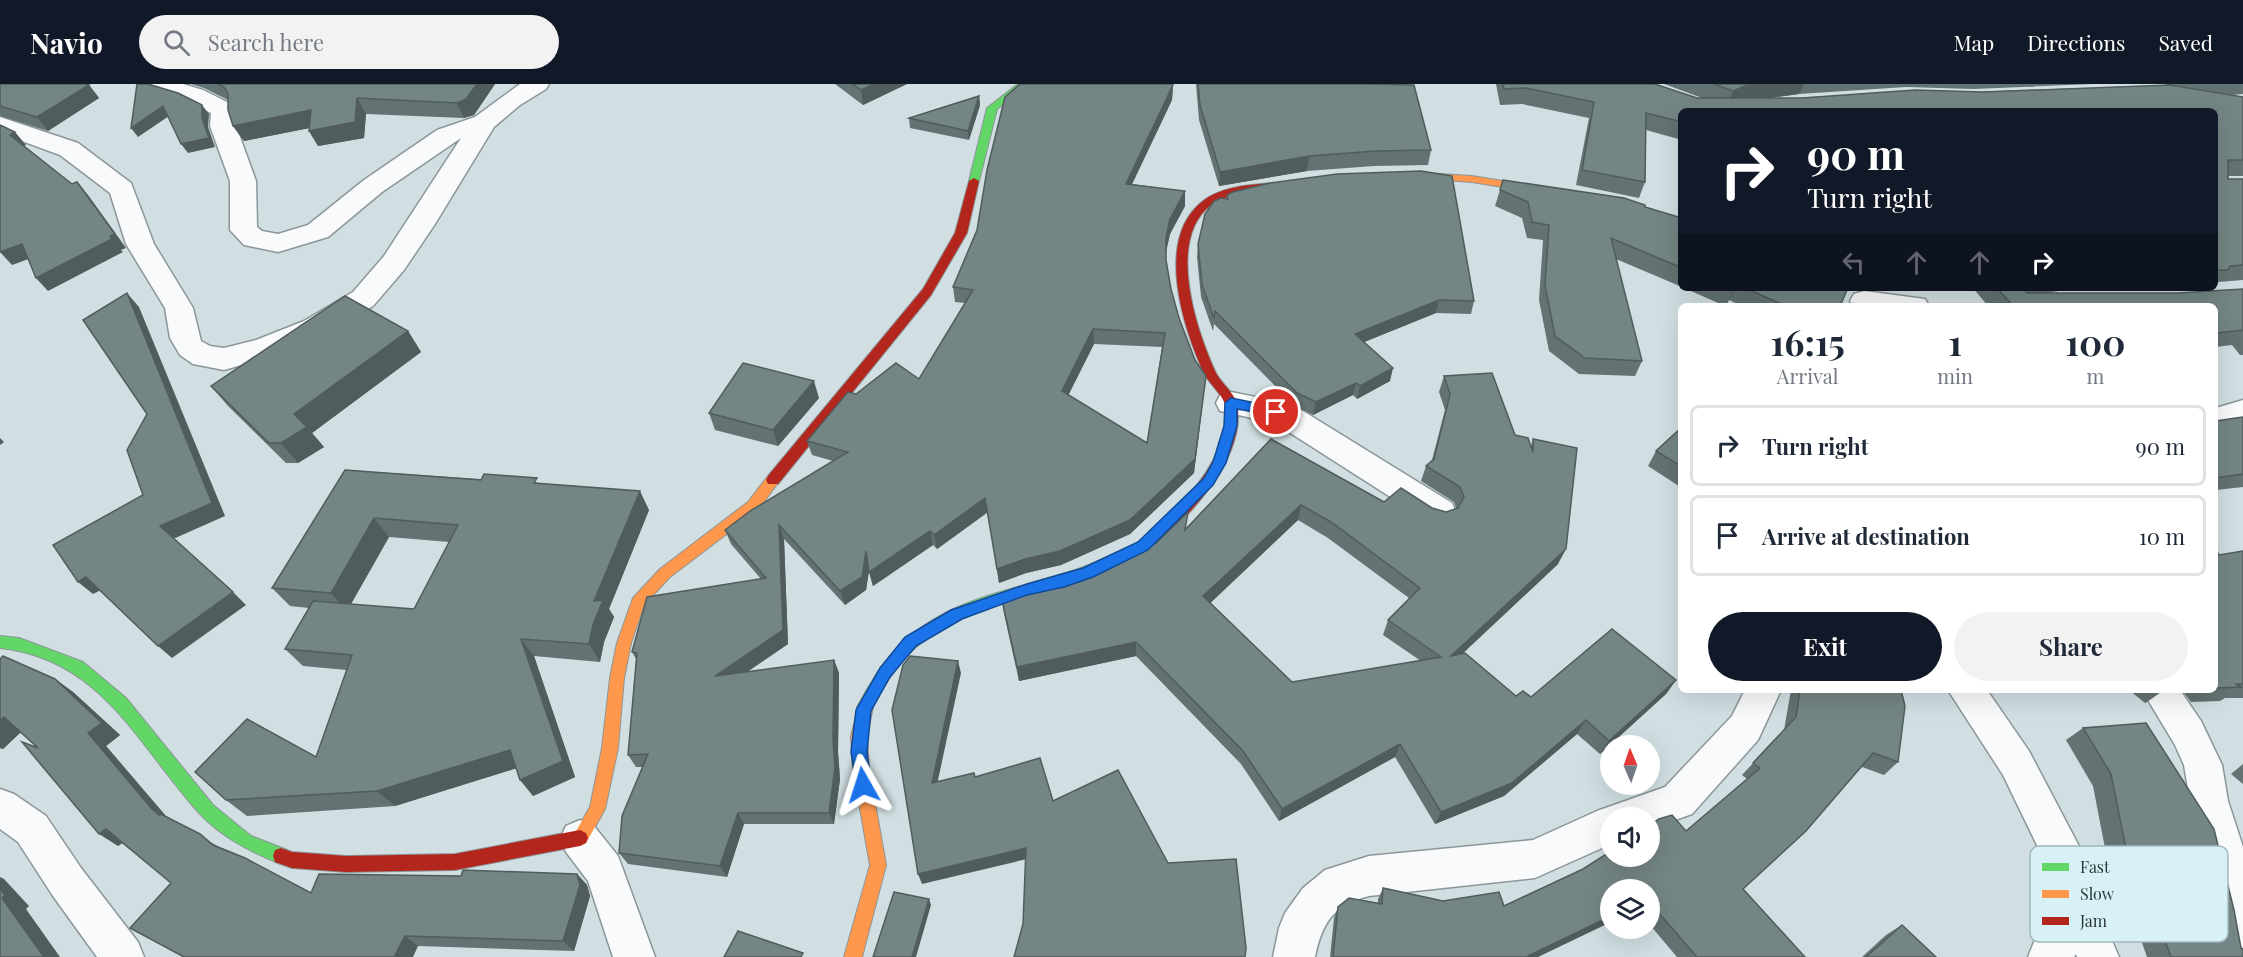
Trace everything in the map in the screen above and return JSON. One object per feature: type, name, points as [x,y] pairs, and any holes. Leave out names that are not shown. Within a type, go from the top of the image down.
[{"type":"street","points":[[158,84],[194,96],[224,110],[223,126],[243,181],[244,230],[254,239],[278,243],[318,231],[373,186],[446,135],[483,122],[511,100],[537,84]]},
{"type":"street","points":[[580,839],[597,809],[610,748],[616,678],[624,643],[638,602],[665,573],[753,506],[799,446],[927,292],[961,232],[992,108],[1024,84]]},
{"type":"street","points":[[0,125],[69,149],[122,189],[140,244],[178,308],[185,338],[190,348],[203,356],[224,360],[263,349],[314,328],[363,299],[393,263],[425,218],[483,122]]},
{"type":"street","points":[[1394,175],[1418,174],[1472,179],[1564,194]]},
{"type":"street","points":[[853,957],[879,864],[865,801],[859,752],[863,710],[885,673],[911,642],[956,615],[1027,590],[1080,575],[1143,546],[1208,482],[1220,463],[1230,426],[1231,403],[1212,378],[1185,298],[1181,257],[1189,225],[1203,206],[1223,196],[1291,183]]},
{"type":"street","points":[[1843,291],[1865,303]]},
{"type":"street","points":[[1231,403],[1276,412],[1292,419],[1440,512]]},
{"type":"street","points":[[2218,418],[2243,411]]},
{"type":"street","points":[[0,642],[19,644],[78,667],[121,704],[207,810],[245,841],[292,860],[346,864],[455,862],[493,852],[580,839]]},
{"type":"street","points":[[1660,807],[1678,801],[1745,728],[1762,693]]},
{"type":"street","points":[[1968,693],[2016,763],[2058,846]]},
{"type":"street","points":[[2162,693],[2188,733],[2203,765],[2209,801],[2223,846]]},
{"type":"street","points":[[0,807],[32,830],[67,882],[123,957]]},
{"type":"street","points":[[1294,957],[1300,928],[1317,902],[1340,885],[1369,876],[1535,859],[1600,829]]},
{"type":"street","points":[[580,839],[604,870],[634,957]]},
{"type":"street","points":[[2228,869],[2242,957]]},
{"type":"street","points":[[2049,957],[2060,942]]},
{"type":"street","points":[[2092,942],[2098,957]]},
{"type":"building","points":[[0,84],[89,85],[37,117],[0,106]]},
{"type":"building","points":[[137,84],[148,84],[178,93],[202,105],[202,118],[209,138],[181,144],[163,106],[131,128]]},
{"type":"building","points":[[217,84],[477,84],[466,99],[457,103],[357,98],[355,122],[309,131],[311,110],[233,126],[228,110],[228,94],[224,87]]},
{"type":"building","points":[[852,84],[874,84],[861,90]]},
{"type":"building","points":[[1020,84],[1173,85],[1126,184],[1185,191],[1170,219],[1166,237],[1166,260],[1179,318],[1195,360],[1206,376],[1195,459],[1130,520],[1060,551],[1025,559],[997,569],[985,498],[934,535],[930,531],[869,572],[866,551],[862,577],[840,591],[779,525],[783,630],[715,676],[834,660],[835,767],[829,813],[738,813],[720,866],[619,853],[622,816],[648,754],[628,755],[637,653],[632,652],[647,597],[766,578],[725,530],[750,511],[848,452],[807,441],[848,392],[856,394],[896,363],[919,379],[973,290],[953,287],[977,230],[987,170],[1005,97]],"holes":[[[1093,329],[1165,333],[1147,443],[1062,391]]]},
{"type":"building","points":[[1198,84],[1414,85],[1431,150],[1309,156],[1220,172],[1200,105]]},
{"type":"building","points":[[1503,84],[1655,84],[1697,98],[1802,98],[1915,90],[1983,92],[2170,85],[2243,97],[2243,160],[2228,160],[2228,179],[2243,179],[2243,265],[2230,266],[2228,270],[2218,270],[2218,108],[1678,108],[1678,121],[1646,113],[1645,182],[1582,170],[1594,102],[1526,88],[1504,89]]},
{"type":"building","points":[[1714,84],[1761,84],[1745,86],[1733,91]]},
{"type":"building","points":[[979,96],[968,131],[909,118]]},
{"type":"building","points":[[0,125],[15,132],[10,135],[72,184],[77,182],[115,234],[110,236],[112,239],[36,278],[22,244],[0,252]]},
{"type":"building","points":[[1421,171],[1452,176],[1474,301],[1439,300],[1355,334],[1393,368],[1360,386],[1356,383],[1316,402],[1297,393],[1215,311],[1214,318],[1202,285],[1198,244],[1205,214],[1214,201],[1221,198],[1228,199],[1227,195],[1233,192],[1270,183],[1337,174]]},
{"type":"building","points":[[1503,180],[1624,198],[1678,217],[1678,266],[1611,238],[1642,361],[1585,358],[1555,336],[1545,285],[1549,225],[1532,222],[1528,202],[1500,190]]},
{"type":"building","points":[[2243,289],[2243,330],[2218,333],[2218,303],[2010,303],[2000,291],[2177,293]]},
{"type":"building","points":[[1752,291],[1847,291],[1841,303],[1779,303]]},
{"type":"building","points":[[127,293],[212,503],[160,526],[233,592],[158,646],[86,577],[78,582],[53,545],[143,495],[127,450],[147,414],[83,320]]},
{"type":"building","points":[[345,296],[408,331],[294,414],[307,427],[281,443],[269,443],[211,386]]},
{"type":"building","points":[[743,363],[814,381],[773,430],[709,413]]},
{"type":"building","points":[[1492,373],[1515,435],[1528,438],[1533,452],[1533,439],[1577,448],[1566,549],[1451,656],[1465,653],[1516,696],[1523,691],[1531,697],[1612,629],[1676,680],[1616,735],[1602,735],[1586,720],[1512,783],[1441,812],[1400,744],[1282,809],[1243,751],[1136,642],[1017,667],[1002,600],[1076,578],[1156,543],[1188,512],[1185,530],[1271,439],[1384,502],[1401,488],[1432,508],[1446,512],[1458,508],[1464,497],[1460,487],[1426,466],[1434,459],[1450,394],[1444,376]],"holes":[[[1301,505],[1331,522],[1420,588],[1388,620],[1441,657],[1292,682],[1203,596]]]},
{"type":"building","points":[[2243,417],[2243,474],[2218,478],[2218,421]]},
{"type":"building","points":[[1678,431],[1678,465],[1656,451]]},
{"type":"building","points":[[345,470],[481,480],[484,474],[537,478],[534,483],[640,491],[594,601],[603,600],[593,625],[589,644],[521,639],[563,761],[520,780],[510,750],[377,791],[226,800],[195,772],[247,719],[316,757],[352,655],[285,649],[313,601],[414,609],[458,525],[374,518],[331,593],[272,588]]},
{"type":"building","points":[[2243,551],[2243,684],[2236,684],[2241,687],[2218,688],[2218,553],[2219,555]]},
{"type":"building","points":[[3,656],[55,679],[102,723],[88,733],[152,809],[159,815],[200,834],[213,845],[245,858],[311,893],[319,874],[461,876],[463,870],[577,874],[580,885],[563,941],[405,936],[394,957],[184,957],[130,928],[171,883],[106,829],[99,834],[22,742],[38,748],[4,717],[0,721],[0,659]]},
{"type":"building","points":[[910,656],[958,661],[932,783],[974,773],[975,777],[1040,758],[1053,801],[1118,770],[1168,863],[1236,859],[1246,948],[1245,957],[1014,957],[1023,924],[1026,848],[918,874],[892,710],[903,665]]},
{"type":"building","points":[[1800,693],[1902,693],[1905,706],[1898,762],[1873,753],[1806,831],[1743,889],[1805,957],[1697,957],[1660,914],[1660,879],[1600,879],[1600,921],[1526,957],[1333,957],[1338,907],[1349,898],[1382,904],[1383,888],[1443,901],[1499,892],[1504,906],[1583,869],[1600,858],[1600,867],[1660,867],[1660,819],[1672,815],[1686,831],[1760,768],[1753,763],[1796,717]]},
{"type":"building","points":[[2146,723],[2214,829],[2218,846],[2125,846],[2111,774],[2083,728]]},
{"type":"building","points":[[2228,886],[2243,957],[2171,957],[2165,942],[2228,942]]},
{"type":"building","points":[[0,889],[5,895],[2,898],[44,957],[0,957]]},
{"type":"building","points":[[894,892],[929,899],[912,957],[873,957]]},
{"type":"building","points":[[1902,925],[1936,957],[1866,957]]},
{"type":"building","points":[[738,931],[803,953],[801,957],[724,957]]},
{"type":"traffic: fast","points":[[974,181],[992,108],[1024,84]]},
{"type":"traffic: fast","points":[[865,707],[883,674],[900,652],[946,618],[991,600],[1085,573],[1140,549]]},
{"type":"traffic: fast","points":[[0,642],[19,644],[78,667],[121,703],[207,810],[245,841],[281,856]]},
{"type":"traffic: slow","points":[[1408,175],[1472,179],[1547,191]]},
{"type":"traffic: slow","points":[[580,838],[597,809],[610,748],[617,678],[624,643],[638,602],[665,573],[753,506],[773,480]]},
{"type":"traffic: slow","points":[[853,957],[878,865],[861,769],[859,736],[865,707]]},
{"type":"traffic: jam","points":[[773,480],[927,292],[961,233],[974,181]]},
{"type":"traffic: jam","points":[[1140,549],[1171,523],[1202,487],[1225,447],[1231,427],[1231,403],[1210,374],[1188,310],[1183,284],[1182,260],[1185,237],[1193,218],[1207,203],[1222,195],[1273,186]]},
{"type":"traffic: jam","points":[[281,856],[292,860],[346,864],[455,862],[580,838]]},
{"type":"route","points":[[863,785],[859,752],[863,710],[885,673],[911,642],[934,626],[956,615],[1027,590],[1064,581],[1116,560],[1143,546],[1208,482],[1220,463],[1230,426],[1231,403],[1276,412]]}]
